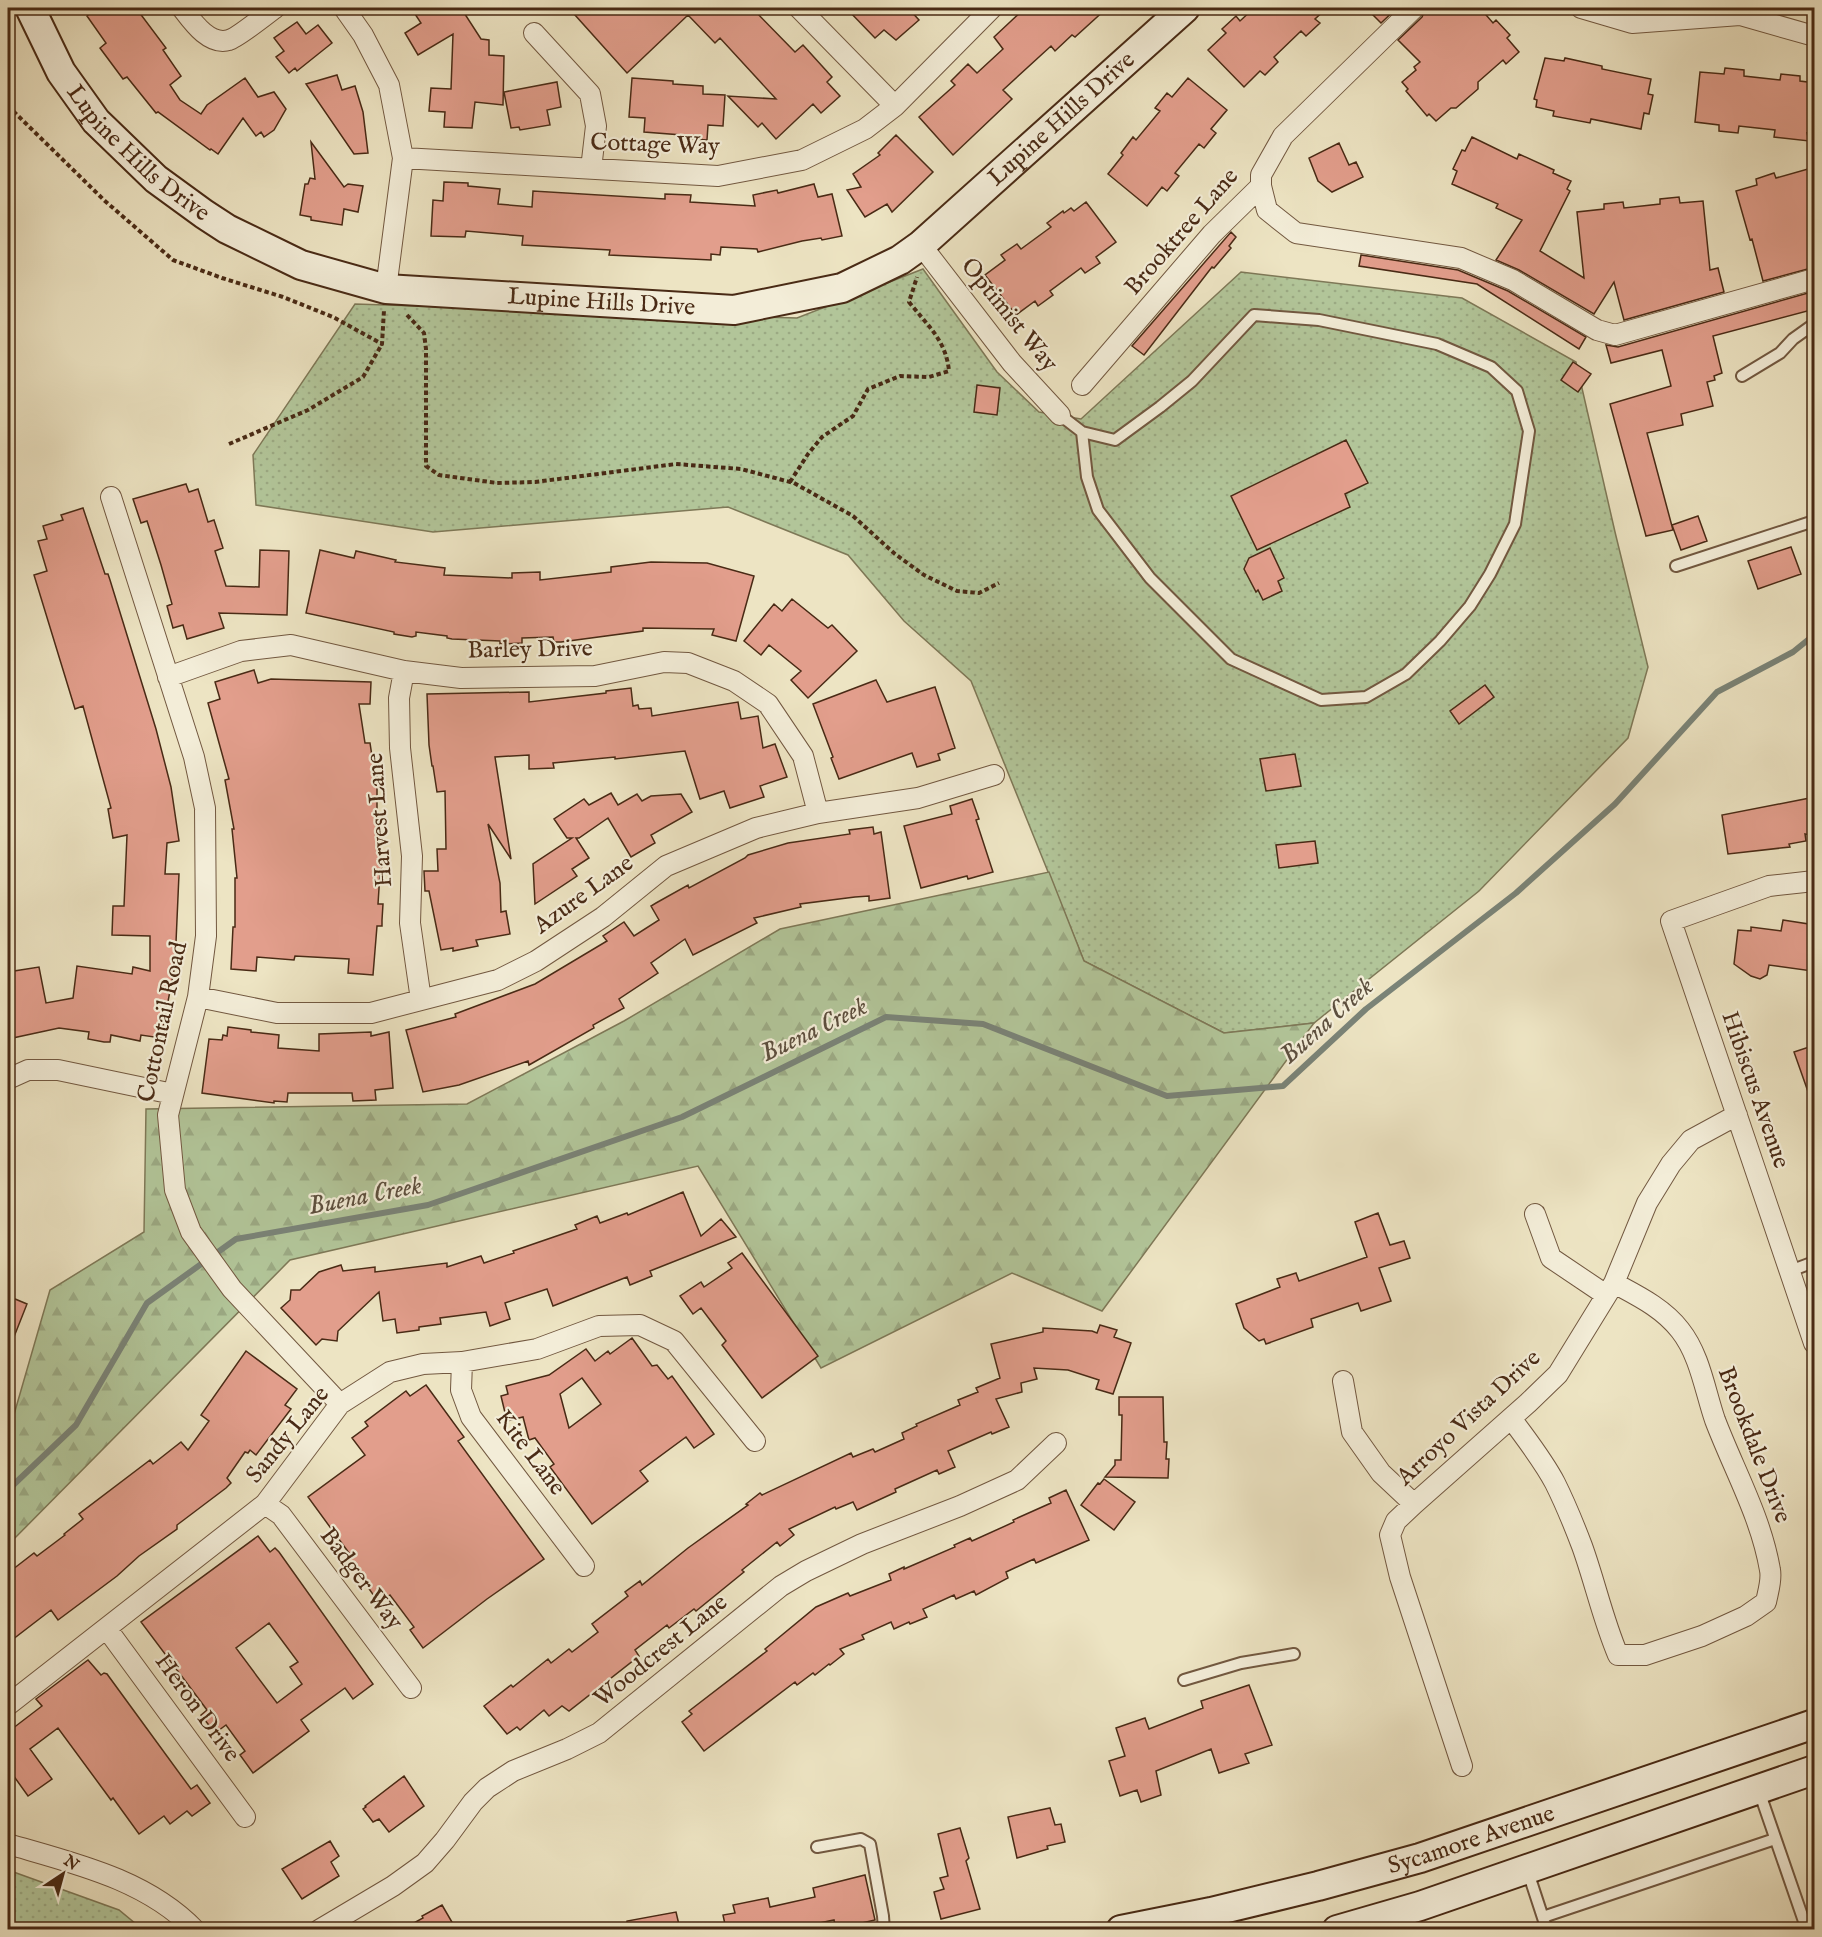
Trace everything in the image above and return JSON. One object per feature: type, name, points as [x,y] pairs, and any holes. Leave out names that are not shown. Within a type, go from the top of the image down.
[{"type":"street","name":"Lupine Hills Drive","points":[[30,8],[62,72],[96,121],[156,179],[227,229],[301,265],[386,289],[734,310],[842,288],[900,260],[921,245],[1185,8]]},
{"type":"street","points":[[182,8],[196,27],[216,40],[230,40],[275,8]]},
{"type":"street","points":[[344,8],[363,35],[389,85],[403,158],[386,289]]},
{"type":"street","points":[[799,8],[896,106]]},
{"type":"street","name":"Cottage Way","points":[[403,158],[718,176],[802,160],[865,129],[896,106],[992,8]]},
{"type":"street","name":"Brooktree Lane","points":[[1082,385],[1212,234],[1261,186],[1261,175],[1283,136],[1413,8]]},
{"type":"street","points":[[1581,8],[1632,23],[1740,15],[1815,36]]},
{"type":"street","points":[[534,33],[590,94],[596,126],[591,169]]},
{"type":"street","points":[[1261,186],[1267,210],[1296,233],[1461,258],[1513,280],[1598,330],[1615,335],[1815,279]]},
{"type":"street","name":"Optimist Way","points":[[921,245],[1012,363],[1060,415]]},
{"type":"street","name":"Cottontail Road","points":[[111,497],[194,757],[205,808],[206,936],[198,997],[168,1115],[175,1190],[191,1232],[232,1289],[340,1404]]},
{"type":"street","name":"Barley Drive","points":[[168,677],[241,651],[291,645],[404,671],[461,678],[595,676],[664,662],[688,663],[734,681],[768,704],[803,756],[818,813]]},
{"type":"street","name":"Harvest Lane","points":[[404,671],[399,698],[400,748],[412,856],[410,923],[421,1000]]},
{"type":"street","name":"Azure Lane","points":[[198,997],[277,1013],[372,1013],[498,980],[536,961],[603,916],[666,866],[756,828],[818,813],[918,798],[994,775]]},
{"type":"street","name":"Hibiscus Avenue","points":[[1813,1331],[1671,921],[1769,886],[1815,880]]},
{"type":"street","points":[[8,1079],[28,1070],[58,1070],[173,1094]]},
{"type":"street","name":"Arroyo Vista Drive","points":[[1462,1766],[1400,1577],[1390,1535],[1396,1521],[1558,1374],[1610,1289],[1647,1203],[1671,1164],[1691,1140],[1737,1115]]},
{"type":"street","points":[[1535,1214],[1551,1258],[1610,1289]]},
{"type":"street","name":"Brookdale Drive","points":[[1511,1419],[1554,1482],[1582,1547],[1604,1620],[1618,1655],[1645,1655],[1702,1636],[1746,1616],[1766,1602],[1771,1573],[1761,1533],[1716,1421],[1694,1355],[1682,1332],[1665,1314],[1646,1300],[1610,1289]]},
{"type":"street","name":"Sandy Lane","points":[[8,1705],[265,1504],[340,1404],[390,1372],[423,1364],[462,1362],[537,1349],[599,1326],[640,1325],[674,1341],[755,1442]]},
{"type":"street","name":"Kite Lane","points":[[462,1362],[461,1390],[471,1418],[584,1566]]},
{"type":"street","points":[[1343,1381],[1352,1432],[1381,1473],[1414,1504]]},
{"type":"street","name":"Woodcrest Lane","points":[[319,1929],[393,1886],[425,1863],[446,1840],[473,1802],[488,1788],[513,1771],[599,1733],[781,1587],[806,1571],[862,1544],[960,1506],[1017,1480],[1056,1443]]},
{"type":"street","name":"Badger Way","points":[[265,1504],[281,1515],[411,1688]]},
{"type":"street","name":"Heron Drive","points":[[107,1629],[245,1817]]},
{"type":"street","name":"Sycamore Avenue","points":[[1121,1929],[1211,1912],[1412,1861],[1815,1724]]},
{"type":"street","name":"Sycamore Avenue","points":[[1337,1929],[1369,1925],[1815,1770]]},
{"type":"street","points":[[8,1844],[102,1872],[156,1898],[195,1929]]},
{"type":"lane","points":[[1060,415],[1082,432],[1115,440],[1160,408],[1192,381],[1254,315],[1319,321],[1437,344],[1491,367],[1517,391],[1529,431],[1515,524],[1490,574],[1470,606],[1440,641],[1406,674],[1366,697],[1321,700],[1231,659],[1150,578],[1098,510],[1087,477],[1082,432]]},
{"type":"lane","points":[[1742,376],[1780,353],[1793,339],[1815,324]]},
{"type":"lane","points":[[1676,566],[1815,521]]},
{"type":"lane","points":[[1790,1270],[1815,1262]]},
{"type":"lane","points":[[1184,1680],[1241,1664],[1294,1654]]},
{"type":"lane","points":[[1758,1790],[1807,1929]]},
{"type":"lane","points":[[817,1847],[861,1839],[870,1844],[884,1929]]},
{"type":"lane","points":[[1543,1917],[1775,1839]]},
{"type":"lane","points":[[1527,1869],[1547,1929]]},
{"type":"path","points":[[8,106],[105,201],[173,260],[283,297],[333,317],[382,344]]},
{"type":"path","points":[[790,482],[822,436],[853,416],[868,389],[900,376],[929,376],[949,371],[948,355],[932,327],[909,302],[917,279],[921,245]]},
{"type":"path","points":[[229,444],[308,410],[363,377],[382,344],[386,289]]},
{"type":"path","points":[[386,289],[424,333],[426,465],[439,475],[497,483],[535,482],[676,464],[741,469],[790,482],[853,516],[895,554],[924,575],[957,591],[979,593],[999,583]]},
{"type":"green space","points":[[923,269],[997,372],[1039,412],[1081,419],[1241,272],[1462,298],[1576,362],[1648,667],[1628,738],[1479,891],[1314,1023],[1224,1033],[1084,961],[971,681],[904,621],[848,555],[728,507],[433,532],[256,505],[253,455],[355,304],[797,318]]},
{"type":"green space","points":[[1049,872],[1084,961],[1224,1033],[1314,1023],[1102,1311],[1012,1273],[821,1368],[698,1166],[290,1260],[8,1545],[8,1421],[13,1418],[50,1290],[144,1232],[146,1109],[467,1104],[624,1021],[780,929]]},
{"type":"green space","points":[[8,1870],[119,1910],[142,1929],[8,1929]]},
{"type":"building","points":[[84,8],[136,8],[166,48],[163,50],[181,76],[170,85],[180,100],[201,114],[207,105],[245,78],[258,97],[274,92],[286,109],[274,130],[264,137],[261,132],[256,136],[243,118],[218,154],[210,150],[158,112],[156,113],[127,77],[123,79],[100,48],[106,43]]},
{"type":"building","points":[[411,8],[461,8],[481,39],[489,40],[489,55],[504,56],[503,105],[475,102],[472,128],[444,127],[445,112],[429,111],[431,88],[451,89],[453,34],[418,55],[405,33],[421,23]]},
{"type":"building","points":[[583,8],[752,8],[795,52],[803,45],[832,77],[827,82],[840,96],[821,113],[813,104],[776,139],[762,123],[758,127],[728,96],[776,99],[720,38],[715,43],[688,15],[627,73],[575,15]]},
{"type":"building","points":[[846,8],[908,8],[919,20],[896,40],[884,30],[875,38]]},
{"type":"building","points":[[1025,8],[1107,8],[1075,37],[1072,35],[1055,51],[1051,46],[1003,90],[1012,99],[953,155],[919,117],[955,85],[951,81],[968,64],[977,73],[1003,49],[994,37]]},
{"type":"building","points":[[1254,8],[1327,8],[1315,19],[1320,23],[1306,36],[1301,31],[1274,57],[1278,62],[1265,75],[1260,71],[1244,87],[1208,50],[1226,33],[1222,29],[1236,16],[1240,21]]},
{"type":"building","points":[[1366,8],[1397,8],[1381,23]]},
{"type":"building","points":[[1426,8],[1480,8],[1493,23],[1496,20],[1510,35],[1507,38],[1519,52],[1506,64],[1503,60],[1478,82],[1478,89],[1436,121],[1429,114],[1427,116],[1406,91],[1408,89],[1402,82],[1416,70],[1414,67],[1420,62],[1398,40],[1422,17]]},
{"type":"building","points":[[297,22],[306,34],[318,25],[332,43],[297,71],[295,68],[289,73],[276,57],[284,51],[274,38]]},
{"type":"building","points":[[1545,58],[1564,61],[1565,58],[1602,66],[1602,69],[1651,79],[1648,94],[1653,95],[1649,114],[1644,113],[1641,129],[1591,119],[1590,123],[1553,116],[1554,111],[1536,107],[1537,100],[1534,99]]},
{"type":"building","points":[[1725,68],[1744,70],[1744,76],[1780,80],[1781,74],[1800,76],[1800,81],[1815,83],[1815,134],[1807,133],[1809,141],[1774,137],[1775,130],[1739,126],[1738,133],[1719,131],[1719,125],[1695,122],[1700,72],[1724,74]]},
{"type":"building","points":[[337,75],[342,90],[355,86],[363,112],[368,153],[354,154],[306,84]]},
{"type":"building","points":[[632,78],[703,86],[703,94],[725,95],[723,126],[708,125],[707,140],[682,138],[682,135],[644,132],[645,118],[629,117]]},
{"type":"building","points":[[1188,78],[1227,110],[1211,129],[1216,133],[1204,148],[1199,144],[1175,173],[1179,176],[1167,191],[1162,187],[1147,206],[1108,174],[1133,137],[1136,140],[1160,111],[1155,108],[1167,93],[1172,97]]},
{"type":"building","points":[[557,82],[561,107],[547,110],[550,125],[520,130],[519,127],[511,128],[504,92]]},
{"type":"building","points":[[896,135],[933,172],[892,212],[887,204],[865,217],[847,190],[861,187],[853,174],[880,155],[878,153]]},
{"type":"building","points":[[1472,137],[1517,159],[1519,154],[1554,170],[1553,173],[1571,181],[1567,189],[1570,191],[1540,251],[1584,278],[1577,212],[1604,209],[1604,204],[1623,202],[1624,208],[1660,204],[1660,199],[1679,197],[1680,203],[1703,201],[1710,270],[1718,268],[1724,292],[1624,320],[1614,282],[1594,314],[1519,270],[1496,260],[1522,220],[1496,208],[1498,204],[1452,184],[1457,171],[1453,169],[1462,150],[1465,151]]},
{"type":"building","points":[[311,142],[344,187],[348,184],[363,186],[358,212],[344,209],[342,225],[311,220],[311,217],[300,215],[305,184],[308,184],[310,178],[315,179]]},
{"type":"building","points":[[1339,143],[1349,165],[1356,162],[1363,177],[1332,192],[1318,181],[1309,158]]},
{"type":"building","points":[[1815,167],[1815,267],[1763,281],[1736,191],[1757,185],[1756,179],[1774,173],[1776,178]]},
{"type":"building","points":[[444,182],[468,183],[468,186],[500,189],[498,204],[532,207],[533,191],[665,199],[665,194],[691,195],[690,202],[755,206],[753,195],[777,190],[778,193],[814,184],[818,197],[832,194],[842,236],[802,241],[758,252],[757,249],[721,247],[720,255],[711,254],[711,260],[609,255],[610,250],[522,245],[523,236],[466,231],[465,237],[431,236],[433,200],[443,201]]},
{"type":"building","points":[[1086,202],[1116,242],[1096,257],[1100,263],[1085,273],[1081,268],[1050,291],[1053,295],[1038,306],[1035,301],[1016,315],[985,275],[1005,260],[1001,255],[1017,244],[1021,249],[1051,227],[1047,223],[1063,211],[1064,213],[1071,208],[1074,211]]},
{"type":"building","points":[[1231,232],[1236,237],[1229,246],[1231,248],[1214,268],[1212,267],[1144,355],[1132,346]]},
{"type":"building","points":[[1361,255],[1458,270],[1508,291],[1586,337],[1579,349],[1477,284],[1359,266]]},
{"type":"building","points":[[1815,291],[1815,309],[1713,336],[1722,373],[1714,376],[1715,380],[1707,382],[1713,406],[1681,414],[1683,425],[1647,433],[1673,530],[1646,536],[1610,404],[1671,386],[1662,350],[1611,363],[1606,345],[1618,347]]},
{"type":"building","points":[[1573,362],[1591,374],[1578,392],[1561,380]]},
{"type":"building","points":[[977,385],[1000,388],[997,415],[974,412]]},
{"type":"building","points":[[1346,440],[1368,483],[1345,494],[1350,507],[1257,550],[1231,496]]},
{"type":"building","points":[[186,484],[189,492],[198,489],[208,522],[214,520],[223,548],[215,551],[226,586],[259,587],[260,550],[289,551],[287,615],[219,613],[224,628],[187,639],[183,625],[173,628],[167,606],[172,604],[161,565],[147,521],[141,523],[133,499]]},
{"type":"building","points":[[83,508],[105,574],[108,574],[110,580],[156,729],[171,787],[179,841],[167,843],[165,874],[179,874],[175,965],[161,1038],[141,1035],[140,1041],[111,1035],[110,1042],[104,1042],[88,1039],[89,1032],[59,1028],[8,1039],[8,972],[39,967],[46,1003],[73,998],[77,966],[132,974],[133,967],[150,971],[150,936],[112,935],[113,906],[124,906],[127,835],[113,838],[108,809],[111,808],[83,706],[75,709],[34,575],[47,571],[38,541],[47,539],[43,526],[63,520],[61,515]]},
{"type":"building","points":[[1698,516],[1707,541],[1681,550],[1672,525]]},
{"type":"building","points":[[1791,547],[1801,574],[1758,589],[1748,561]]},
{"type":"building","points":[[1270,548],[1284,578],[1278,581],[1282,591],[1263,600],[1244,569],[1249,558]]},
{"type":"building","points":[[320,550],[354,558],[356,551],[396,560],[395,562],[445,568],[444,575],[512,578],[512,573],[540,572],[540,580],[611,572],[611,567],[651,562],[707,563],[754,576],[736,641],[712,635],[714,629],[643,628],[643,631],[561,642],[554,642],[553,637],[522,638],[522,643],[500,644],[500,641],[452,639],[447,636],[416,632],[416,636],[412,637],[306,613]]},
{"type":"building","points":[[792,599],[828,628],[832,625],[857,651],[808,698],[791,680],[801,671],[769,645],[761,655],[744,641],[774,604],[782,611]]},
{"type":"building","points":[[254,670],[258,683],[271,679],[371,682],[370,704],[359,704],[365,743],[370,743],[375,776],[377,776],[377,851],[382,851],[378,904],[383,904],[382,926],[377,926],[373,975],[348,973],[349,959],[295,956],[294,960],[257,957],[256,971],[231,969],[233,927],[235,927],[235,878],[237,878],[232,829],[234,829],[225,780],[229,779],[208,703],[220,699],[215,682]]},
{"type":"building","points":[[876,680],[887,702],[935,687],[955,748],[938,754],[940,760],[917,767],[912,753],[839,779],[813,704]]},
{"type":"building","points":[[1485,685],[1494,697],[1459,724],[1450,711]]},
{"type":"building","points":[[631,688],[633,706],[638,705],[639,709],[651,708],[652,716],[738,702],[741,719],[758,716],[763,748],[775,744],[787,777],[760,786],[764,797],[730,808],[724,791],[700,799],[685,751],[553,763],[554,768],[529,769],[529,755],[495,757],[511,859],[488,824],[500,883],[501,912],[506,911],[510,934],[476,940],[478,946],[453,951],[453,948],[441,950],[429,891],[425,891],[424,871],[438,871],[437,849],[446,849],[445,791],[437,792],[432,766],[427,694],[529,692],[529,702]]},
{"type":"building","points":[[1295,754],[1301,786],[1266,791],[1260,759]]},
{"type":"building","points":[[611,793],[618,805],[637,794],[642,801],[651,796],[681,794],[692,812],[651,835],[655,843],[631,857],[608,818],[576,838],[589,858],[572,869],[577,876],[535,904],[533,864],[572,838],[567,838],[554,819],[584,799],[589,805]]},
{"type":"building","points":[[1815,797],[1815,836],[1805,834],[1806,841],[1789,844],[1790,847],[1728,854],[1722,815]]},
{"type":"building","points":[[972,799],[979,819],[976,820],[993,872],[921,888],[904,826],[952,814],[950,806]]},
{"type":"building","points":[[873,827],[874,834],[881,832],[890,898],[869,901],[869,896],[800,904],[801,907],[754,918],[757,923],[693,955],[685,939],[651,963],[658,973],[619,999],[624,1008],[593,1025],[594,1028],[529,1065],[528,1061],[459,1085],[423,1092],[406,1030],[456,1017],[455,1014],[535,984],[607,941],[603,936],[624,922],[634,936],[659,920],[651,906],[748,855],[788,843],[850,834],[849,830]]},
{"type":"building","points":[[1315,841],[1318,863],[1279,868],[1276,845]]},
{"type":"building","points":[[1783,920],[1815,925],[1812,971],[1769,965],[1767,975],[1760,979],[1751,976],[1734,964],[1738,930],[1751,931],[1751,927],[1781,931]]},
{"type":"building","points":[[228,1027],[279,1035],[278,1048],[319,1051],[319,1034],[371,1032],[371,1036],[389,1032],[393,1088],[375,1090],[376,1100],[353,1101],[352,1093],[288,1093],[287,1102],[274,1101],[274,1103],[202,1093],[209,1039],[222,1040],[223,1035],[227,1036]]},
{"type":"building","points":[[1815,1045],[1815,1103],[1812,1103],[1794,1052]]},
{"type":"building","points":[[683,1192],[701,1236],[721,1219],[736,1237],[650,1271],[652,1276],[630,1285],[627,1277],[553,1306],[547,1289],[505,1303],[510,1319],[490,1326],[486,1312],[440,1318],[441,1324],[397,1333],[395,1319],[383,1321],[379,1292],[338,1331],[337,1341],[322,1339],[316,1345],[281,1308],[290,1300],[291,1290],[300,1290],[319,1272],[341,1265],[343,1271],[375,1267],[375,1272],[447,1263],[447,1267],[481,1256],[484,1263],[577,1229],[575,1225],[597,1216],[600,1223],[627,1213],[628,1215]]},
{"type":"building","points":[[1378,1213],[1390,1245],[1404,1241],[1410,1258],[1379,1268],[1391,1301],[1361,1311],[1358,1303],[1311,1319],[1313,1327],[1266,1344],[1264,1339],[1259,1341],[1244,1328],[1236,1304],[1280,1287],[1277,1279],[1296,1273],[1299,1281],[1367,1257],[1355,1222]]},
{"type":"building","points":[[742,1253],[818,1356],[762,1398],[722,1345],[726,1341],[701,1308],[693,1314],[680,1296],[701,1282],[704,1287],[732,1268],[728,1263]]},
{"type":"building","points":[[8,1296],[27,1304],[8,1352]]},
{"type":"building","points":[[1100,1325],[1117,1330],[1114,1337],[1131,1343],[1113,1394],[1096,1389],[1099,1380],[1068,1370],[1034,1368],[1037,1379],[1021,1383],[1022,1392],[996,1399],[1009,1427],[992,1434],[991,1432],[948,1451],[955,1467],[939,1474],[937,1470],[857,1510],[853,1502],[836,1509],[835,1507],[789,1529],[794,1535],[780,1546],[777,1542],[696,1611],[694,1609],[669,1628],[667,1625],[635,1650],[639,1656],[569,1711],[562,1706],[549,1716],[544,1710],[520,1730],[517,1727],[507,1734],[484,1706],[511,1685],[513,1687],[548,1659],[551,1663],[569,1649],[572,1652],[598,1632],[592,1624],[628,1596],[625,1592],[640,1581],[642,1585],[688,1548],[748,1505],[746,1504],[760,1493],[762,1495],[851,1453],[853,1457],[873,1449],[875,1452],[904,1439],[902,1433],[917,1426],[916,1424],[960,1405],[958,1400],[978,1392],[976,1388],[1000,1378],[991,1344],[1043,1332],[1043,1328],[1097,1333]]},
{"type":"building","points":[[632,1338],[652,1366],[657,1365],[668,1379],[672,1376],[714,1434],[694,1448],[686,1437],[640,1471],[648,1481],[592,1524],[550,1467],[554,1464],[535,1438],[529,1440],[523,1417],[507,1421],[501,1396],[508,1394],[506,1386],[549,1375],[586,1349],[595,1361],[608,1351],[610,1354]],"holes":[[[582,1378],[601,1404],[569,1428],[560,1394]]]},
{"type":"building","points":[[246,1351],[297,1389],[285,1405],[291,1409],[256,1455],[250,1450],[248,1453],[245,1452],[227,1478],[231,1483],[226,1488],[177,1525],[177,1529],[139,1556],[117,1576],[58,1620],[51,1610],[8,1643],[8,1573],[34,1553],[37,1556],[65,1535],[83,1519],[79,1514],[150,1460],[153,1464],[181,1442],[188,1450],[209,1421],[201,1415]]},
{"type":"building","points":[[426,1385],[464,1437],[458,1441],[544,1559],[423,1648],[410,1630],[414,1627],[390,1595],[379,1603],[346,1556],[349,1553],[308,1497],[365,1455],[352,1438],[368,1426],[365,1422],[406,1391],[410,1396]]},
{"type":"building","points":[[1119,1397],[1163,1397],[1164,1442],[1167,1442],[1166,1459],[1169,1459],[1168,1478],[1105,1477],[1115,1465],[1115,1460],[1121,1460],[1122,1415],[1119,1415]]},
{"type":"building","points":[[1104,1479],[1135,1502],[1114,1530],[1081,1505],[1098,1483],[1100,1484]]},
{"type":"building","points":[[1066,1490],[1089,1540],[1036,1563],[1034,1559],[1006,1572],[1008,1578],[976,1595],[974,1591],[956,1599],[954,1595],[923,1609],[927,1617],[894,1629],[891,1622],[862,1635],[864,1639],[840,1649],[844,1654],[830,1665],[815,1675],[813,1673],[797,1685],[795,1682],[704,1751],[682,1722],[692,1714],[689,1711],[767,1651],[765,1649],[816,1607],[848,1593],[850,1596],[891,1580],[889,1574],[955,1547],[954,1545],[970,1538],[972,1541],[1014,1522],[1013,1520],[1051,1503],[1049,1498]]},
{"type":"building","points":[[258,1536],[270,1552],[275,1548],[279,1552],[373,1684],[353,1699],[345,1688],[301,1720],[309,1731],[253,1773],[240,1755],[245,1751],[226,1725],[215,1733],[201,1715],[207,1710],[141,1622]],"holes":[[[269,1623],[298,1662],[290,1667],[302,1684],[277,1703],[236,1648]]]},
{"type":"building","points":[[88,1660],[101,1675],[107,1674],[191,1789],[197,1785],[210,1803],[192,1816],[187,1811],[170,1824],[164,1816],[139,1834],[58,1728],[30,1749],[52,1779],[28,1796],[8,1768],[8,1732],[42,1706],[36,1699]]},
{"type":"building","points":[[1249,1685],[1272,1745],[1245,1754],[1249,1763],[1219,1773],[1211,1749],[1156,1771],[1161,1795],[1141,1802],[1137,1790],[1120,1796],[1109,1761],[1125,1756],[1116,1728],[1145,1718],[1149,1729],[1203,1708],[1201,1701]]},
{"type":"building","points":[[404,1776],[424,1806],[389,1832],[379,1819],[373,1822],[363,1809]]},
{"type":"building","points":[[1050,1808],[1055,1825],[1061,1824],[1065,1842],[1047,1846],[1048,1849],[1017,1858],[1008,1817]]},
{"type":"building","points":[[960,1828],[969,1858],[966,1861],[980,1909],[941,1919],[934,1892],[944,1889],[940,1878],[948,1876],[938,1834]]},
{"type":"building","points":[[330,1841],[339,1856],[331,1862],[339,1876],[302,1899],[282,1869]]},
{"type":"building","points":[[865,1875],[875,1920],[836,1929],[834,1920],[791,1929],[726,1929],[723,1915],[735,1913],[733,1905],[768,1898],[770,1907],[815,1897],[813,1888]]},
{"type":"building","points":[[442,1905],[456,1929],[403,1929],[423,1918],[422,1916]]},
{"type":"building","points":[[676,1912],[680,1929],[627,1929],[627,1921]]},
{"type":"waterway","name":"Buena Creek","points":[[8,1490],[76,1425],[147,1303],[236,1239],[428,1205],[682,1117],[886,1017],[983,1024],[1167,1096],[1283,1086],[1366,1009],[1516,893],[1615,804],[1717,692],[1793,652],[1814,635]]}]
